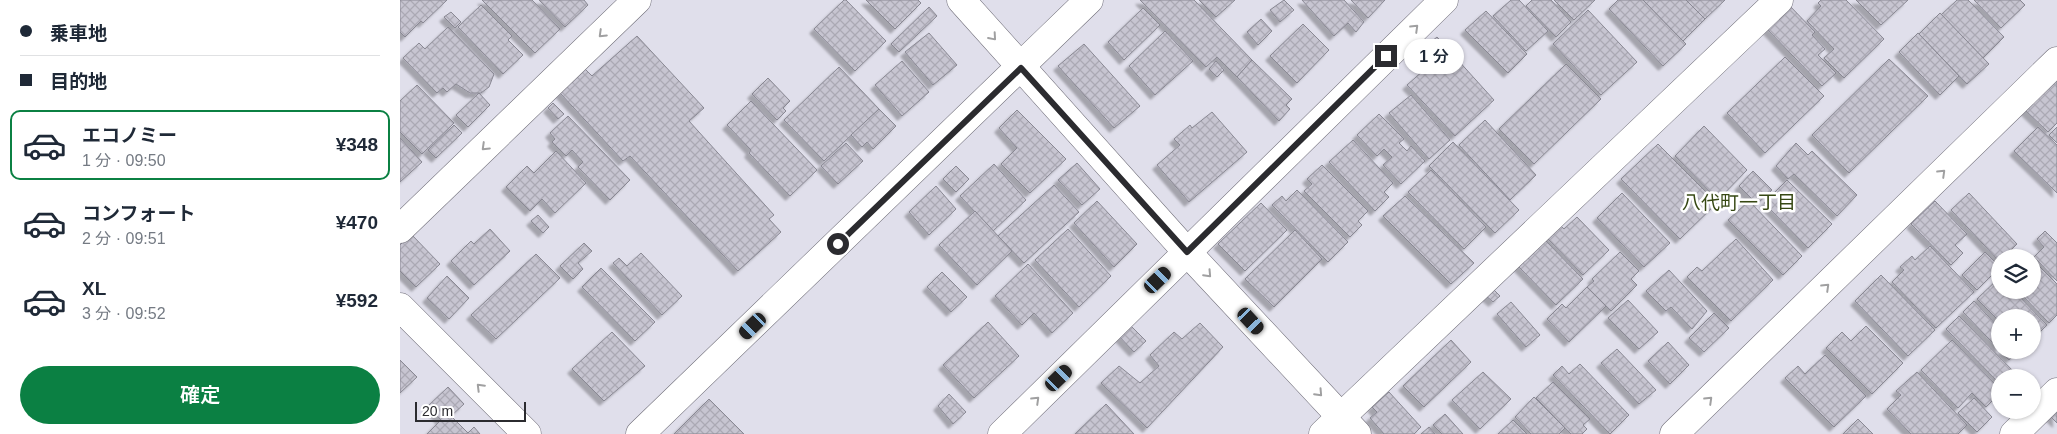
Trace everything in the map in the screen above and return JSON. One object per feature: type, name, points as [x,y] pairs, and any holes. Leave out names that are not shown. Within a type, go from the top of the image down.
[{"type":"street","points":[[400,229],[637,0]]},
{"type":"street","points":[[961,0],[1187,252],[1340,428],[1779,0]]},
{"type":"street","points":[[640,434],[1021,68],[1089,0]]},
{"type":"street","points":[[1002,434],[1444,0]]},
{"type":"street","points":[[1674,434],[2057,61]]},
{"type":"street","points":[[400,307],[527,434]]},
{"type":"street","points":[[2014,434],[2057,392]]},
{"type":"building","points":[[400,0],[447,0],[405,37],[400,32]]},
{"type":"building","points":[[482,0],[532,0],[560,29],[535,53]]},
{"type":"building","points":[[539,0],[584,0],[588,5],[565,27]]},
{"type":"building","points":[[844,0],[886,41],[855,71],[814,29]]},
{"type":"building","points":[[866,0],[918,0],[921,3],[895,29]]},
{"type":"building","points":[[1140,0],[1194,0],[1252,60],[1237,77],[1217,57],[1206,67]]},
{"type":"building","points":[[1199,0],[1235,0],[1216,17]]},
{"type":"building","points":[[1284,0],[1294,10],[1280,22],[1270,10]]},
{"type":"building","points":[[1302,0],[1344,0],[1364,22],[1356,32],[1348,23],[1334,36]]},
{"type":"building","points":[[1351,0],[1385,0],[1368,18]]},
{"type":"building","points":[[1511,0],[1519,0],[1548,31],[1526,51],[1493,16]]},
{"type":"building","points":[[1532,0],[1551,0],[1571,22],[1556,37],[1526,6]]},
{"type":"building","points":[[1554,0],[1595,0],[1574,20]]},
{"type":"building","points":[[1618,0],[1643,0],[1686,44],[1663,66],[1609,9]]},
{"type":"building","points":[[1643,0],[1686,0],[1705,19],[1683,41]]},
{"type":"building","points":[[1686,0],[1725,0],[1705,19]]},
{"type":"building","points":[[1821,0],[1846,0],[1884,39],[1844,78],[1824,58],[1834,49],[1807,21],[1821,6],[1818,3]]},
{"type":"building","points":[[1856,0],[1908,0],[1881,25]]},
{"type":"building","points":[[1957,0],[1968,0],[2004,37],[1983,58],[1941,15]]},
{"type":"building","points":[[1974,0],[2020,0],[2025,5],[2001,28]]},
{"type":"building","points":[[1788,4],[1815,32],[1812,35],[1825,49],[1818,55],[1836,73],[1822,86],[1765,27]]},
{"type":"building","points":[[481,5],[512,36],[508,40],[523,55],[503,74],[458,27]]},
{"type":"building","points":[[929,7],[937,16],[899,52],[891,44]]},
{"type":"building","points":[[1143,8],[1160,25],[1124,60],[1108,42]]},
{"type":"building","points":[[1588,10],[1637,62],[1601,95],[1553,44]]},
{"type":"building","points":[[1486,11],[1527,54],[1508,73],[1465,30]]},
{"type":"building","points":[[451,12],[461,22],[455,28],[444,17]]},
{"type":"building","points":[[1940,13],[1989,64],[1967,84],[1919,34]]},
{"type":"building","points":[[1261,19],[1272,31],[1258,45],[1247,32]]},
{"type":"building","points":[[1303,24],[1329,50],[1297,83],[1270,56]]},
{"type":"building","points":[[448,27],[494,74],[489,87],[481,93],[470,93],[456,84],[447,92],[443,88],[437,93],[403,58],[419,43],[425,49]]},
{"type":"building","points":[[1165,31],[1193,61],[1155,95],[1129,66]]},
{"type":"building","points":[[929,33],[957,65],[933,85],[905,52]]},
{"type":"building","points":[[1918,33],[1959,76],[1940,95],[1899,52]]},
{"type":"building","points":[[637,36],[704,108],[689,121],[774,215],[769,219],[781,232],[738,271],[630,156],[623,161],[560,93],[585,69],[592,76]]},
{"type":"building","points":[[1437,37],[1494,100],[1455,136],[1407,85],[1432,63],[1420,51]]},
{"type":"building","points":[[1084,44],[1140,106],[1114,128],[1058,66]]},
{"type":"building","points":[[1785,57],[1824,96],[1765,153],[1727,113]]},
{"type":"building","points":[[1889,59],[1928,96],[1849,173],[1812,135]]},
{"type":"building","points":[[1252,60],[1292,99],[1286,105],[1290,109],[1279,121],[1237,77]]},
{"type":"building","points":[[902,61],[929,92],[902,116],[875,85]]},
{"type":"building","points":[[1216,61],[1224,70],[1217,77],[1209,69]]},
{"type":"building","points":[[1566,64],[1601,99],[1534,164],[1499,129]]},
{"type":"building","points":[[839,67],[879,109],[824,161],[784,120]]},
{"type":"building","points":[[2057,77],[2057,123],[2048,132],[2024,109]]},
{"type":"building","points":[[768,78],[790,101],[783,108],[786,111],[777,120],[752,94]]},
{"type":"building","points":[[417,85],[454,123],[422,154],[400,132],[400,101]]},
{"type":"building","points":[[479,93],[490,105],[468,127],[456,115]]},
{"type":"building","points":[[1411,95],[1450,140],[1429,159],[1389,113]]},
{"type":"building","points":[[751,101],[817,170],[790,196],[749,153],[751,150],[727,125]]},
{"type":"building","points":[[553,103],[564,114],[558,119],[548,108]]},
{"type":"building","points":[[879,109],[896,126],[873,149],[867,142],[862,147],[851,135]]},
{"type":"building","points":[[1017,110],[1066,159],[1030,193],[1001,164],[1017,148],[999,128]]},
{"type":"building","points":[[1212,112],[1247,152],[1189,202],[1157,165],[1180,145],[1174,139],[1190,125],[1192,128]]},
{"type":"building","points":[[1379,114],[1404,139],[1399,143],[1407,151],[1411,146],[1425,161],[1401,184],[1383,165],[1392,157],[1384,149],[1377,156],[1357,135]]},
{"type":"building","points":[[568,116],[630,180],[610,200],[578,167],[583,162],[572,150],[566,156],[552,142],[555,139],[550,133]]},
{"type":"building","points":[[1485,120],[1536,175],[1510,200],[1459,145]]},
{"type":"building","points":[[454,125],[462,133],[436,158],[428,150]]},
{"type":"building","points":[[1704,126],[1747,170],[1718,200],[1675,156]]},
{"type":"building","points":[[2038,127],[2057,145],[2057,193],[2014,151]]},
{"type":"building","points":[[2057,127],[2057,143],[2049,135]]},
{"type":"building","points":[[400,138],[422,162],[400,182]]},
{"type":"building","points":[[1353,140],[1393,183],[1384,192],[1389,197],[1375,211],[1329,162]]},
{"type":"building","points":[[1453,142],[1519,210],[1495,233],[1429,166]]},
{"type":"building","points":[[846,143],[863,161],[838,184],[821,166]]},
{"type":"building","points":[[1796,143],[1808,155],[1812,151],[1857,195],[1837,216],[1794,174],[1788,179],[1776,166]]},
{"type":"building","points":[[1658,144],[1717,203],[1680,239],[1621,179]]},
{"type":"building","points":[[556,151],[586,183],[555,213],[542,199],[530,211],[506,187],[527,166],[534,173]]},
{"type":"building","points":[[1077,163],[1100,189],[1082,205],[1058,180]]},
{"type":"building","points":[[994,164],[1026,200],[993,231],[960,196]]},
{"type":"building","points":[[1322,165],[1368,211],[1358,221],[1362,225],[1350,237],[1304,191],[1312,184],[1307,179]]},
{"type":"building","points":[[956,166],[969,179],[956,192],[943,179]]},
{"type":"building","points":[[1431,170],[1486,227],[1464,249],[1408,192]]},
{"type":"building","points":[[1753,171],[1772,190],[1757,204],[1739,186]]},
{"type":"building","points":[[1787,180],[1832,224],[1808,248],[1764,203]]},
{"type":"building","points":[[1054,185],[1079,212],[1024,263],[998,236]]},
{"type":"building","points":[[936,186],[956,209],[929,235],[909,212]]},
{"type":"building","points":[[1297,190],[1348,242],[1328,262],[1272,205],[1282,196],[1286,201]]},
{"type":"building","points":[[1622,193],[1670,243],[1644,267],[1597,218]]},
{"type":"building","points":[[1969,193],[2017,244],[2012,249],[1991,249],[1991,252],[1951,210]]},
{"type":"building","points":[[1405,196],[1474,263],[1451,284],[1383,216]]},
{"type":"building","points":[[1097,201],[1137,244],[1114,267],[1074,223]]},
{"type":"building","points":[[1749,201],[1802,256],[1783,275],[1728,220]]},
{"type":"building","points":[[1935,201],[1967,234],[1955,245],[1963,253],[1951,265],[1911,224]]},
{"type":"building","points":[[1261,203],[1287,230],[1245,271],[1218,244]]},
{"type":"building","points":[[975,211],[1012,251],[977,285],[939,245]]},
{"type":"building","points":[[538,215],[549,227],[543,233],[531,221]]},
{"type":"building","points":[[1577,217],[1609,250],[1583,275],[1547,238],[1560,225],[1564,229]]},
{"type":"building","points":[[490,229],[510,251],[474,285],[451,261],[471,241],[474,244]]},
{"type":"building","points":[[1068,229],[1111,276],[1079,307],[1035,260]]},
{"type":"building","points":[[1295,230],[1322,259],[1274,307],[1245,279]]},
{"type":"building","points":[[2045,231],[2057,243],[2057,281],[2041,264],[2041,250],[2044,247],[2037,239]]},
{"type":"building","points":[[411,234],[440,264],[416,287],[400,271],[400,245]]},
{"type":"building","points":[[1736,239],[1773,280],[1731,321],[1687,277],[1697,267],[1702,271]]},
{"type":"building","points":[[1545,240],[1583,279],[1556,305],[1518,266]]},
{"type":"building","points":[[584,243],[592,251],[578,263],[583,269],[573,279],[560,266]]},
{"type":"building","points":[[1930,246],[1974,292],[1936,328],[1892,282],[1904,270],[1900,267],[1912,256],[1915,260]]},
{"type":"building","points":[[1620,252],[1639,271],[1631,279],[1637,285],[1611,311],[1587,287],[1594,281],[1592,279]]},
{"type":"building","points":[[1985,252],[1991,258],[1991,276],[1977,290],[1962,275]]},
{"type":"building","points":[[641,253],[682,296],[662,315],[613,263],[619,258],[627,266]]},
{"type":"building","points":[[536,254],[560,278],[496,339],[471,315]]},
{"type":"building","points":[[1028,264],[1073,313],[1052,333],[1034,313],[1022,325],[995,296]]},
{"type":"building","points":[[601,268],[655,322],[635,341],[582,287]]},
{"type":"building","points":[[2041,268],[2057,284],[2057,315],[2049,323],[2041,315],[2041,309],[2035,309],[2026,299],[2041,299]]},
{"type":"building","points":[[1669,270],[1707,311],[1692,329],[1671,307],[1666,311],[1646,291]]},
{"type":"building","points":[[942,272],[967,297],[951,312],[927,287]]},
{"type":"building","points":[[1881,275],[1935,330],[1908,356],[1855,301]]},
{"type":"building","points":[[447,276],[469,298],[449,319],[427,298]]},
{"type":"building","points":[[1991,286],[1991,299],[2022,299],[2031,309],[1991,309],[1991,313],[1977,299]]},
{"type":"building","points":[[1587,287],[1606,306],[1569,342],[1547,319],[1562,304],[1566,308]]},
{"type":"building","points":[[1493,289],[1500,296],[1493,302],[1485,295]]},
{"type":"building","points":[[1628,300],[1658,332],[1639,349],[1608,318]]},
{"type":"building","points":[[1974,301],[1991,319],[1991,341],[1963,312]]},
{"type":"building","points":[[1511,302],[1540,335],[1526,347],[1497,314]]},
{"type":"building","points":[[1714,313],[1729,328],[1704,352],[1689,338]]},
{"type":"building","points":[[1959,316],[1991,349],[1991,359],[2001,359],[2011,369],[1991,369],[1991,375],[1946,329]]},
{"type":"building","points":[[2041,319],[2047,325],[2041,331]]},
{"type":"building","points":[[1126,321],[1146,341],[1134,352],[1115,332]]},
{"type":"building","points":[[988,322],[1019,356],[974,398],[943,365]]},
{"type":"building","points":[[1200,323],[1223,347],[1147,428],[1101,383],[1119,366],[1140,383],[1159,366],[1150,355],[1174,332],[1182,339]]},
{"type":"building","points":[[1866,326],[1903,363],[1872,394],[1826,348],[1842,332],[1851,341]]},
{"type":"building","points":[[612,332],[645,366],[604,401],[572,369]]},
{"type":"building","points":[[1451,340],[1471,362],[1424,407],[1403,386]]},
{"type":"building","points":[[1952,340],[1991,380],[1991,402],[1986,407],[1972,393],[1958,408],[1921,370]]},
{"type":"building","points":[[1668,342],[1689,365],[1670,384],[1648,361]]},
{"type":"building","points":[[1617,349],[1656,390],[1639,404],[1601,363]]},
{"type":"building","points":[[1825,355],[1866,396],[1834,427],[1785,378],[1798,366],[1805,374]]},
{"type":"building","points":[[400,360],[417,377],[400,393]]},
{"type":"building","points":[[1580,364],[1629,415],[1610,434],[1553,375],[1562,366],[1569,374]]},
{"type":"building","points":[[1483,372],[1511,399],[1480,429],[1452,400]]},
{"type":"building","points":[[1917,372],[1967,425],[1958,434],[1911,434],[1887,409],[1901,395],[1896,391]]},
{"type":"building","points":[[1553,382],[1590,419],[1583,425],[1587,429],[1582,434],[1571,434],[1536,398]]},
{"type":"building","points":[[448,387],[464,404],[451,416],[468,433],[474,427],[480,434],[427,434],[441,420],[428,406]]},
{"type":"building","points":[[1389,392],[1421,427],[1414,434],[1384,434],[1370,418],[1377,412],[1372,407]]},
{"type":"building","points":[[949,394],[966,412],[953,424],[938,406]]},
{"type":"building","points":[[1534,397],[1565,428],[1559,434],[1531,434],[1515,417]]},
{"type":"building","points":[[1974,398],[1991,418],[1977,432],[1958,413]]},
{"type":"building","points":[[709,399],[744,434],[674,434]]},
{"type":"building","points":[[2057,403],[2057,423],[2047,413]]},
{"type":"building","points":[[1106,404],[1134,434],[1075,434]]},
{"type":"building","points":[[1445,414],[1463,434],[1442,434],[1433,425]]},
{"type":"building","points":[[1858,419],[1873,434],[1843,434]]},
{"type":"building","points":[[1513,420],[1527,434],[1498,434]]},
{"type":"building","points":[[1429,427],[1435,434],[1421,434]]},
{"type":"district","name":"八代町一丁目","points":[[1739,202]]},
{"type":"route","points":[[838,244],[1021,68],[1187,252],[1386,56]]}]
